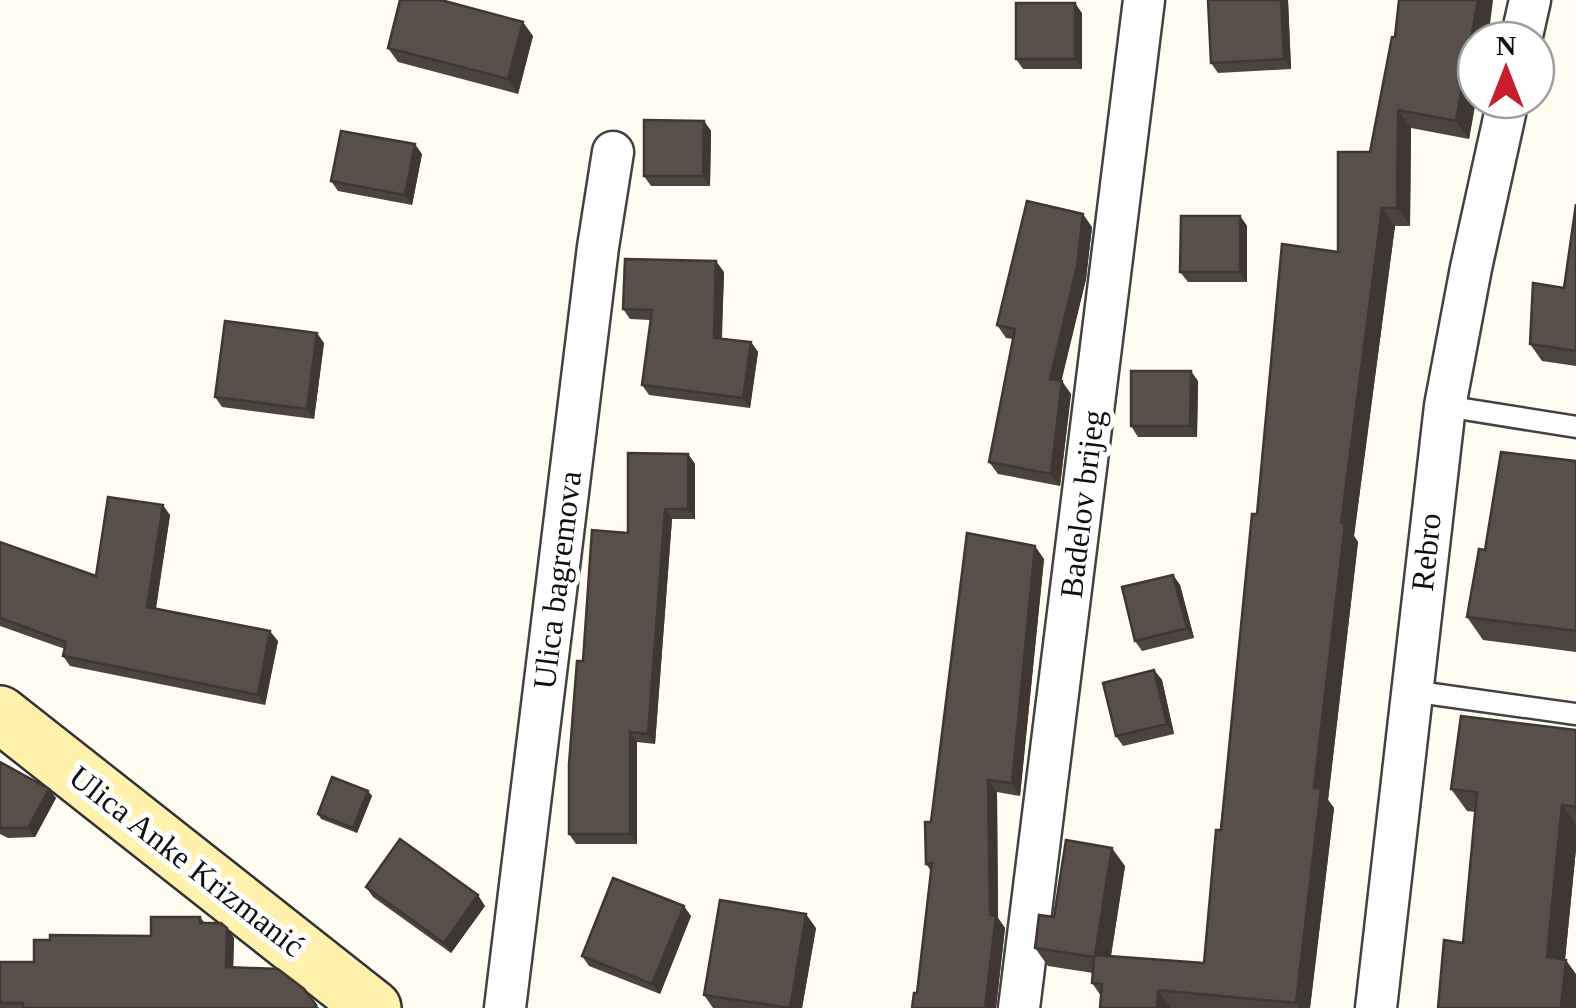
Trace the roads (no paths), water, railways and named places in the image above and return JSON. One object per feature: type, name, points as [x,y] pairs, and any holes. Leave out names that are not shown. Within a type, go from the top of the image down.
[{"type":"street","name":"Badelov brijeg","points":[[1019,1008],[1144,0]]},
{"type":"street","name":"Rebro","points":[[1376,1008],[1445,406],[1470,268],[1503,120]]},
{"type":"street","name":"Ulica bagremova","points":[[504,1008],[613,152]]},
{"type":"street","name":"Ulica Anke Krizmanić","points":[[0,714],[373,1008]]},
{"type":"lane","points":[[1445,406],[1576,426]]},
{"type":"lane","points":[[1411,691],[1576,714]]}]
